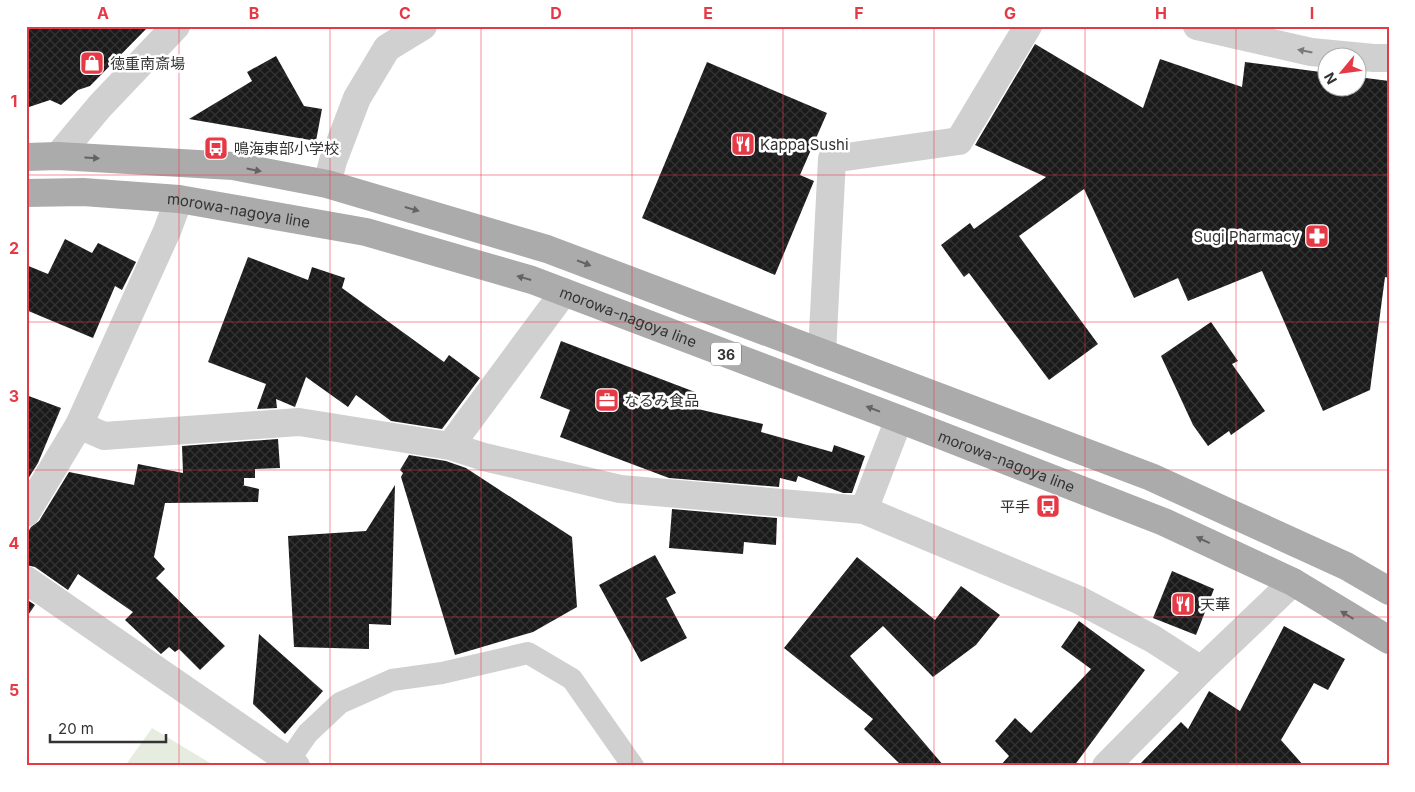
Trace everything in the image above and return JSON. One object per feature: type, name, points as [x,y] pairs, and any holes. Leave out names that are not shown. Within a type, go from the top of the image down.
[{"type":"main road","name":"36","points":[[26,157],[58,156],[233,166],[327,184],[547,249],[1150,477],[1346,566],[1389,591]]},
{"type":"main road","name":"morowa-nagoya line","points":[[26,193],[83,192],[179,199],[366,232],[532,280],[1164,522],[1293,582],[1389,640]]},
{"type":"street","points":[[58,156],[100,106],[176,26]]},
{"type":"street","points":[[327,184],[333,162],[358,98],[387,48],[424,26]]},
{"type":"street","points":[[822,353],[832,159],[959,141],[1028,26]]},
{"type":"street","points":[[1197,26],[1311,52],[1389,58]]},
{"type":"street","points":[[26,513],[79,425],[167,231],[179,199]]},
{"type":"street","points":[[450,446],[564,292]]},
{"type":"street","points":[[864,510],[898,419]]},
{"type":"street","points":[[79,425],[104,436],[299,422],[450,446],[484,457],[620,490],[864,510],[1079,600],[1153,639],[1202,670]]},
{"type":"street","points":[[26,580],[292,763]]},
{"type":"street","points":[[1106,766],[1293,582]]},
{"type":"lane","points":[[292,763],[308,733],[340,703],[392,680],[442,673],[528,653],[572,679],[633,766]]},
{"type":"shaded area","points":[[152,728],[215,766],[125,766]]},
{"type":"building","points":[[26,26],[149,26],[90,86],[78,90],[61,105],[50,100],[26,108]]},
{"type":"building","points":[[1035,44],[1143,108],[1160,59],[1242,87],[1245,62],[1318,72],[1318,98],[1368,98],[1368,78],[1389,81],[1389,278],[1385,277],[1370,390],[1323,411],[1262,271],[1188,301],[1178,278],[1134,298],[1084,189],[1019,236],[1098,344],[1049,380],[969,273],[964,277],[941,245],[970,223],[974,229],[1046,177],[975,145]]},
{"type":"building","points":[[276,56],[304,106],[322,109],[316,141],[189,119],[252,81],[247,72]]},
{"type":"building","name":"Kappa Sushi","points":[[707,62],[827,113],[800,175],[814,181],[775,275],[642,218]]},
{"type":"building","points":[[65,239],[92,253],[98,243],[136,262],[122,290],[115,286],[93,338],[26,310],[26,265],[48,274]]},
{"type":"building","points":[[248,257],[308,280],[312,267],[345,278],[342,288],[444,362],[449,355],[480,378],[442,429],[391,421],[356,395],[348,407],[306,377],[295,407],[276,399],[277,408],[257,409],[266,384],[208,362]]},
{"type":"building","points":[[1211,322],[1238,361],[1232,364],[1265,411],[1231,435],[1229,431],[1208,446],[1193,425],[1161,356]]},
{"type":"building","points":[[561,341],[695,392],[689,407],[763,424],[761,432],[832,452],[834,445],[865,456],[852,493],[843,493],[798,476],[796,482],[780,478],[779,487],[669,478],[560,437],[570,410],[540,398]]},
{"type":"building","points":[[26,395],[61,408],[38,463],[26,482]]},
{"type":"building","points":[[278,439],[280,468],[255,469],[255,478],[244,478],[244,485],[242,485],[259,489],[258,502],[165,503],[154,557],[165,569],[156,578],[225,646],[200,670],[179,649],[175,652],[169,647],[161,654],[125,620],[133,612],[78,574],[68,590],[35,567],[26,565],[26,535],[31,527],[39,521],[69,472],[134,485],[138,464],[183,473],[182,446]]},
{"type":"building","points":[[409,455],[446,461],[466,468],[572,537],[577,607],[533,632],[455,655],[401,477],[403,473],[400,470]]},
{"type":"building","points":[[395,485],[391,625],[369,624],[369,649],[294,647],[288,536],[366,531]]},
{"type":"building","points":[[672,509],[777,518],[776,545],[744,542],[743,554],[669,548]]},
{"type":"building","points":[[655,555],[676,593],[666,598],[687,638],[641,662],[599,585]]},
{"type":"building","points":[[857,557],[935,620],[961,586],[1000,615],[976,645],[933,677],[883,626],[850,656],[944,766],[902,766],[864,729],[873,719],[784,648]]},
{"type":"building","points":[[1172,571],[1214,589],[1196,635],[1153,618]]},
{"type":"building","points":[[26,599],[35,605],[26,618]]},
{"type":"building","points":[[1079,621],[1145,670],[1074,766],[1000,766],[1009,756],[995,741],[1015,718],[1031,733],[1091,669],[1061,647]]},
{"type":"building","points":[[1284,626],[1345,659],[1328,690],[1314,683],[1281,740],[1304,766],[1138,766],[1181,722],[1188,729],[1209,691],[1240,711]]},
{"type":"building","points":[[259,634],[323,691],[285,734],[253,704]]},
{"type":"place","name":"徳重南斎場","points":[[92,63]]},
{"type":"place","name":"Kappa Sushi","points":[[743,144]]},
{"type":"place","name":"鳴海東部小学校","points":[[216,148]]},
{"type":"place","name":"Sugi Pharmacy","points":[[1317,236]]},
{"type":"place","name":"なるみ食品","points":[[607,400]]},
{"type":"place","name":"平手","points":[[1048,506]]},
{"type":"place","name":"天華","points":[[1183,604]]}]
